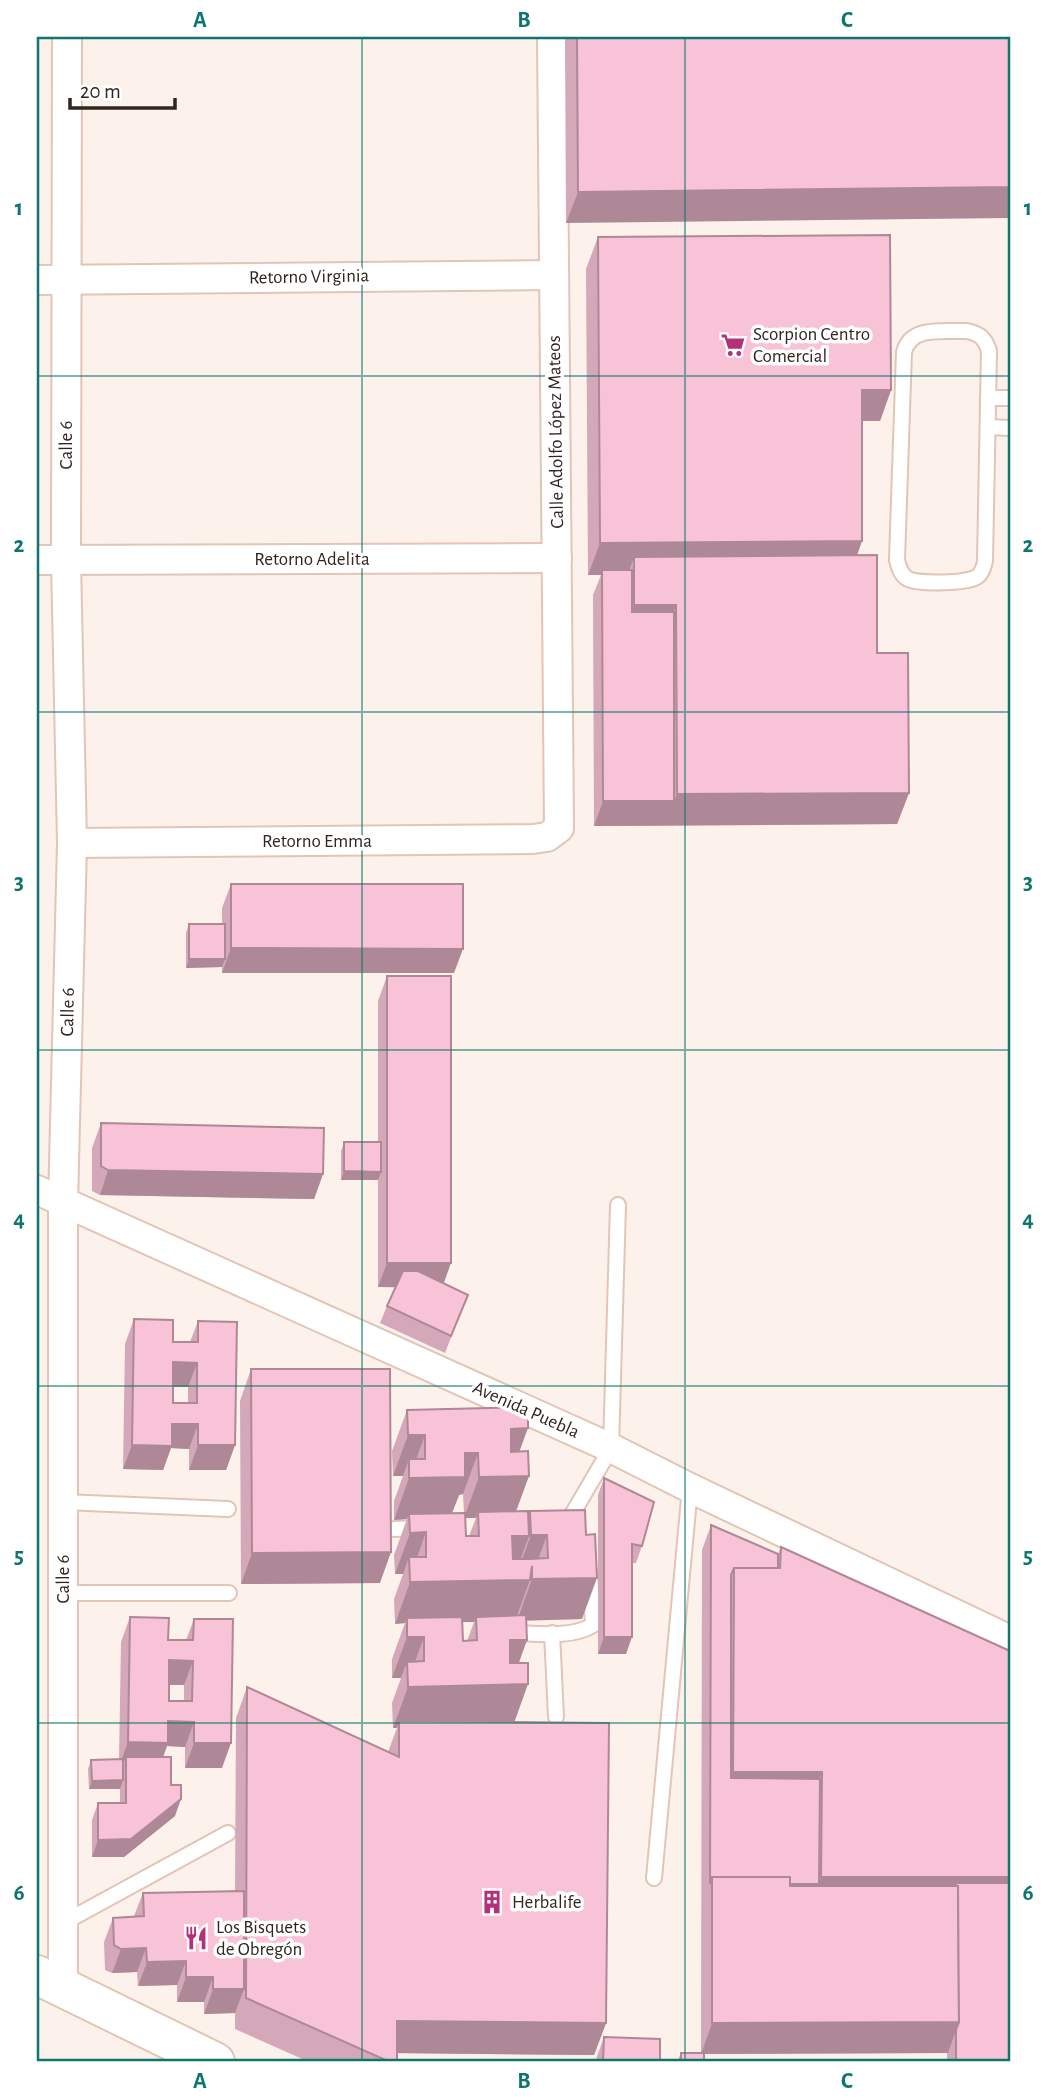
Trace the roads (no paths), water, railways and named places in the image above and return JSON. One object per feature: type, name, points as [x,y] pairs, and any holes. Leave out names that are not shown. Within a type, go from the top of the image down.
[{"type":"main road","points":[[50,1981],[215,2062]]},
{"type":"street","name":"Calle 6","points":[[50,1981],[63,1923],[63,1203],[72,843],[66,561],[67,37]]},
{"type":"street","name":"Calle Adolfo López Mateos","points":[[552,37],[559,828]]},
{"type":"street","name":"Retorno Virginia","points":[[37,279],[553,275]]},
{"type":"street","name":"Retorno Adelita","points":[[37,560],[557,558]]},
{"type":"street","name":"Retorno Emma","points":[[72,843],[533,839],[548,837],[559,828]]},
{"type":"street","name":"Avenida Puebla","points":[[37,1190],[611,1448],[1010,1640]]},
{"type":"lane","points":[[924,332],[978,333],[986,341],[989,351],[989,398],[985,561],[980,575],[963,582],[917,581],[907,578],[900,570],[897,560],[906,342],[914,335],[924,332]]},
{"type":"lane","points":[[989,398],[1010,398]]},
{"type":"lane","points":[[988,427],[1010,428]]},
{"type":"lane","points":[[583,1533],[561,1523],[611,1448],[618,1205]]},
{"type":"lane","points":[[653,1878],[690,1488]]},
{"type":"lane","points":[[64,1502],[228,1509]]},
{"type":"lane","points":[[394,1529],[434,1528]]},
{"type":"lane","points":[[501,1633],[552,1633],[585,1630],[593,1625],[589,1560]]},
{"type":"lane","points":[[63,1593],[229,1593]]},
{"type":"lane","points":[[552,1633],[556,1717]]},
{"type":"lane","points":[[63,1923],[228,1833]]},
{"type":"place","name":"Scorpion Centro Comercial","points":[[733,345]]},
{"type":"place","name":"Herbalife","points":[[492,1902]]},
{"type":"place","name":"Los Bisquets de Obregón","points":[[196,1938]]}]
